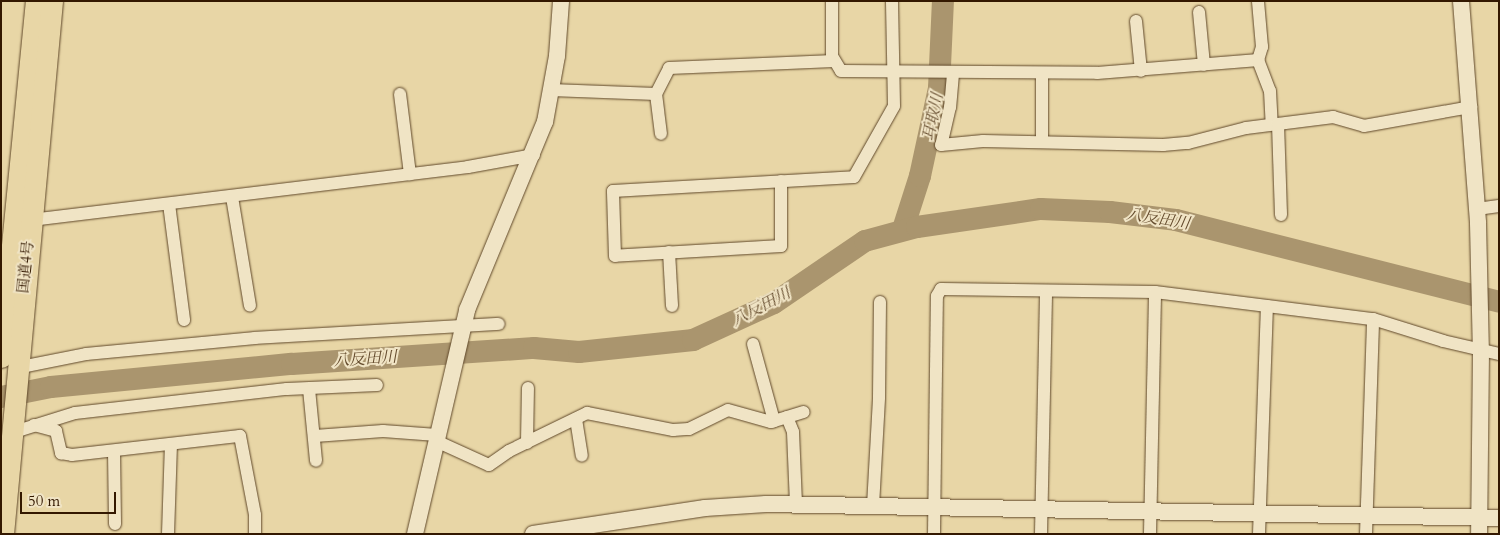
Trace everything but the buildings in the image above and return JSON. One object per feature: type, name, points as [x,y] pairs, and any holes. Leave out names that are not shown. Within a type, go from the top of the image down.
[{"type":"highway","name":"国道4号","points":[[3,534],[11,430],[11,367],[16,223],[36,1]]},
{"type":"highway","name":"国道4号","points":[[16,223],[52,1]]},
{"type":"street","points":[[415,534],[463,327],[534,155],[545,122],[551,90],[561,1]]},
{"type":"street","points":[[832,1],[830,22],[834,61],[841,71],[894,70],[931,74],[1141,71],[1258,60]]},
{"type":"street","points":[[781,181],[781,246],[615,256],[613,191],[781,181],[854,177],[889,118],[894,106],[892,1]]},
{"type":"street","points":[[1258,1],[1262,47],[1258,60],[1270,91],[1275,124],[1281,215]]},
{"type":"street","points":[[1461,1],[1477,208],[1481,311],[1479,526]]},
{"type":"street","points":[[1199,12],[1204,65]]},
{"type":"street","points":[[1136,20],[1141,71]]},
{"type":"street","points":[[661,134],[656,94],[669,68],[834,61]]},
{"type":"street","points":[[1042,73],[1042,142]]},
{"type":"street","points":[[950,74],[950,107],[941,145],[983,141],[1163,145],[1275,124],[1333,117],[1364,126],[1470,107]]},
{"type":"street","points":[[551,90],[656,94]]},
{"type":"street","points":[[400,94],[410,174]]},
{"type":"street","points":[[16,223],[410,174],[534,155]]},
{"type":"street","points":[[232,197],[250,306]]},
{"type":"street","points":[[169,204],[184,320]]},
{"type":"street","points":[[1477,208],[1499,206]]},
{"type":"street","points":[[669,252],[672,306]]},
{"type":"street","points":[[934,534],[937,296],[941,288],[1046,292],[1155,292],[1373,319],[1482,351],[1499,354]]},
{"type":"street","points":[[1041,534],[1046,292]]},
{"type":"street","points":[[1150,534],[1155,292]]},
{"type":"street","points":[[873,506],[879,396],[880,302]]},
{"type":"street","points":[[1259,534],[1268,306]]},
{"type":"street","points":[[1366,534],[1373,319]]},
{"type":"street","points":[[11,367],[86,354],[255,338],[499,324]]},
{"type":"street","points":[[753,344],[774,421]]},
{"type":"street","points":[[11,430],[76,412],[377,384]]},
{"type":"street","points":[[527,443],[528,388]]},
{"type":"street","points":[[310,389],[316,461]]},
{"type":"street","points":[[314,436],[383,431],[437,438],[489,465],[527,443],[587,413],[673,430],[689,428],[728,410],[761,421],[774,421],[804,412]]},
{"type":"street","points":[[788,417],[793,432],[796,505]]},
{"type":"street","points":[[576,419],[582,456]]},
{"type":"street","points":[[34,425],[56,431],[61,453],[72,455],[240,436],[255,515],[255,534]]},
{"type":"street","points":[[168,534],[171,444]]},
{"type":"street","points":[[114,451],[115,524]]},
{"type":"street","points":[[533,534],[608,528],[705,508],[796,505],[1366,516],[1479,526],[1499,518]]},
{"type":"waterway","name":"耳取川","points":[[903,229],[920,176],[939,88],[943,1]]},
{"type":"waterway","name":"八反田川","points":[[1,397],[51,387],[292,364],[534,348],[579,352],[693,340],[774,303],[865,241],[917,227],[1041,209],[1110,212],[1176,220],[1499,302]]}]
